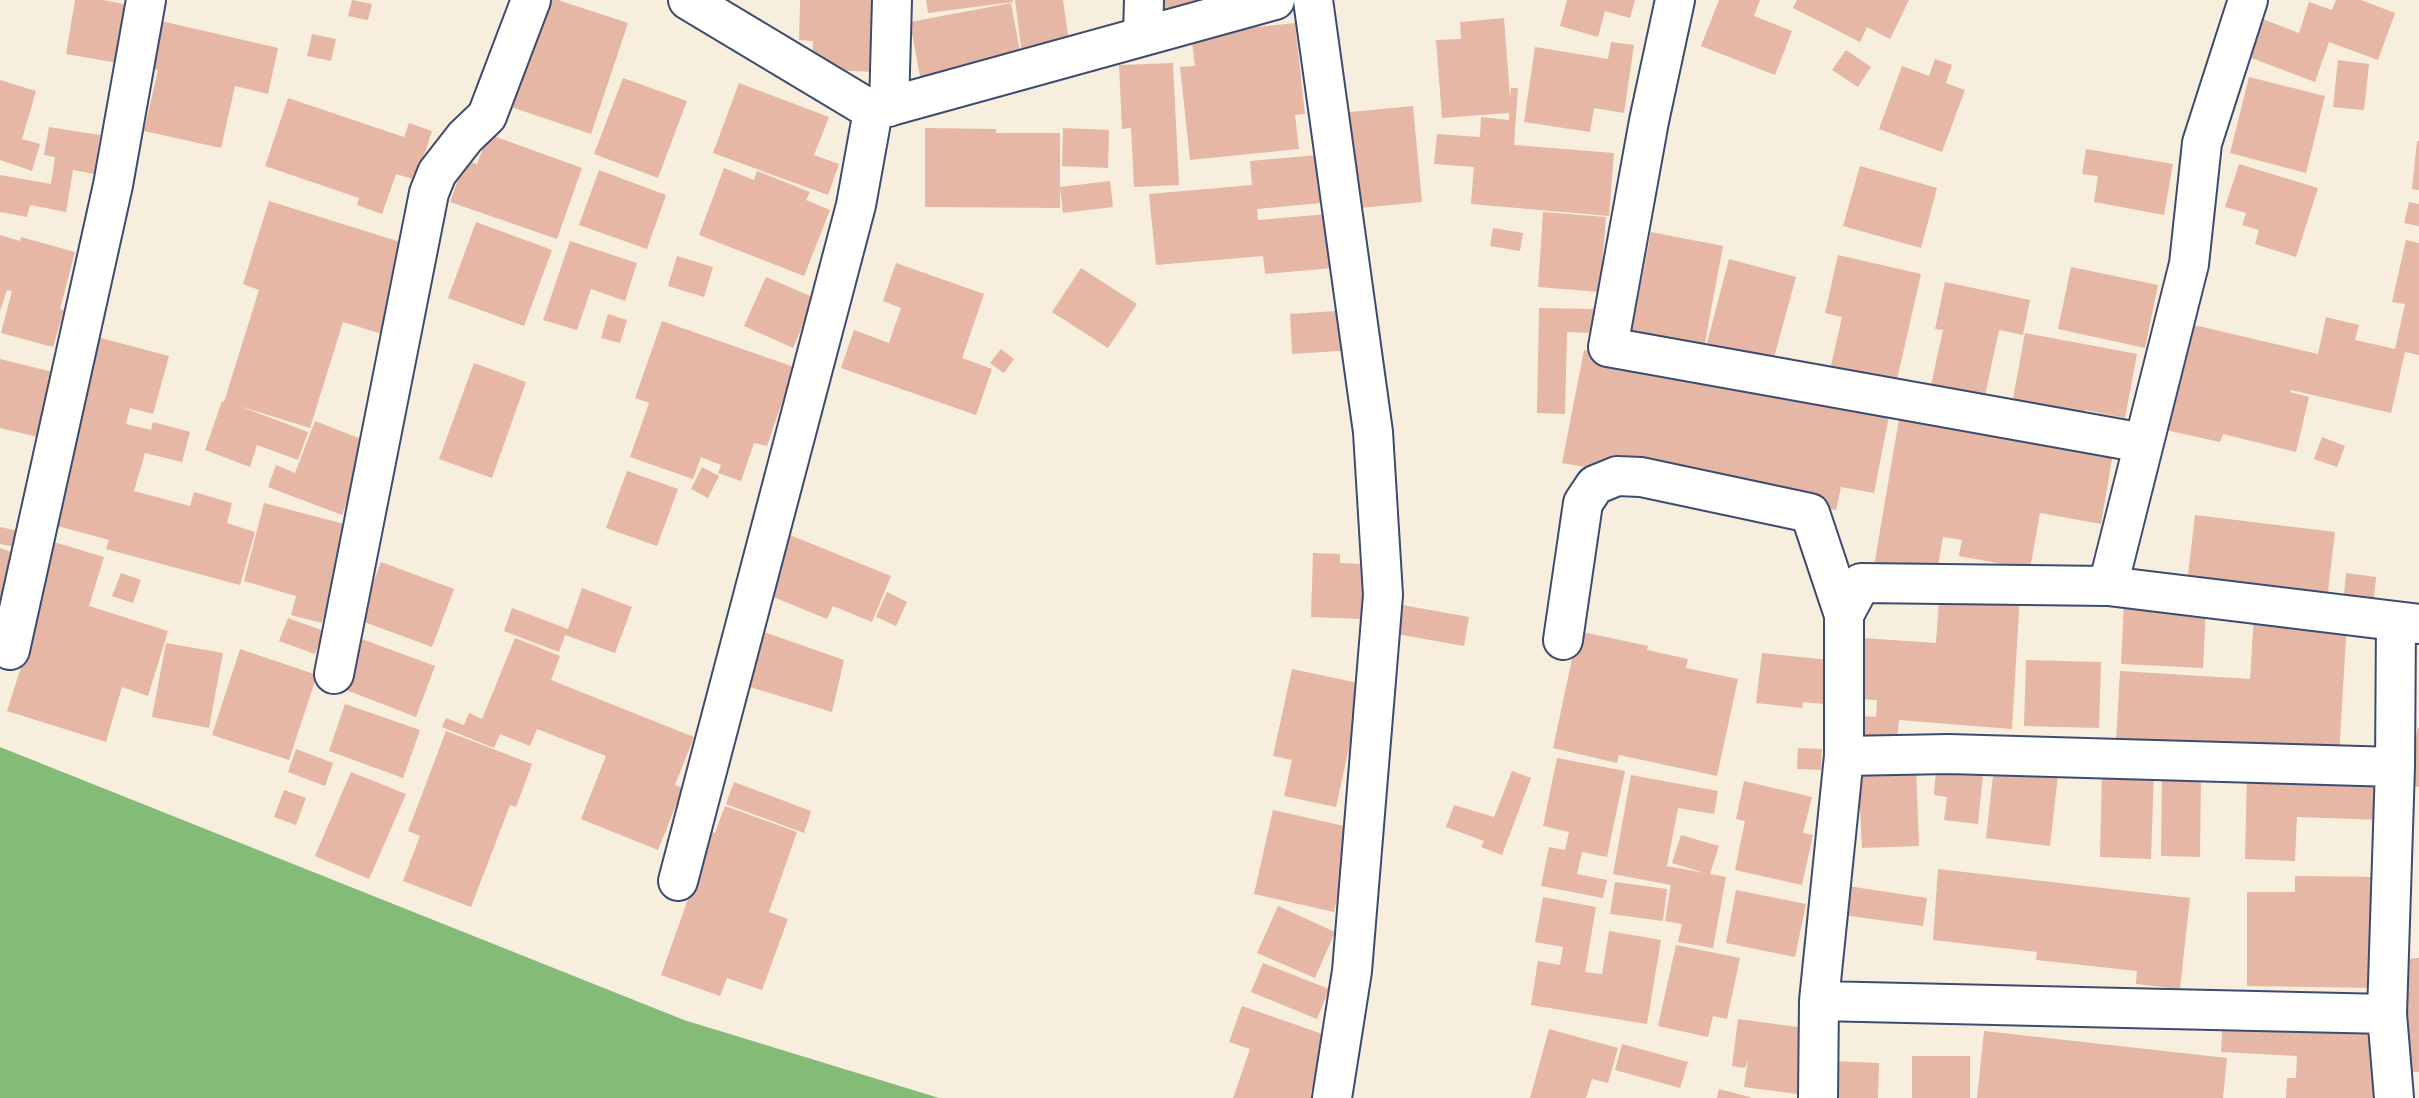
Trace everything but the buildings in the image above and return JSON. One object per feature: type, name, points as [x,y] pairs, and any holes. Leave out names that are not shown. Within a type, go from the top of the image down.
[{"type":"street","points":[[10,650],[113,186],[146,0]]},
{"type":"street","points":[[334,674],[429,193],[437,173],[487,116],[531,0]]},
{"type":"street","points":[[688,0],[881,109],[1144,18],[1275,0]]},
{"type":"street","points":[[678,881],[881,109],[892,0]]},
{"type":"street","points":[[1312,0],[1373,432],[1383,595],[1352,971],[1332,1098]]},
{"type":"street","points":[[1675,0],[1649,121],[1608,347],[2143,443]]},
{"type":"street","points":[[2108,586],[2189,264],[2202,144],[2248,0]]},
{"type":"street","points":[[1563,640],[1583,503],[1595,485],[1617,476],[1641,477],[1810,513],[1844,615],[1844,756],[1819,1001],[1818,1098]]},
{"type":"street","points":[[1844,615],[1861,583],[2108,586],[2408,622],[2395,766],[2387,1014],[2394,1098]]},
{"type":"street","points":[[1844,756],[1949,754],[2395,766]]},
{"type":"street","points":[[1819,1001],[2387,1014]]},
{"type":"green space","points":[[0,747],[684,1020],[939,1098],[0,1098]]}]
